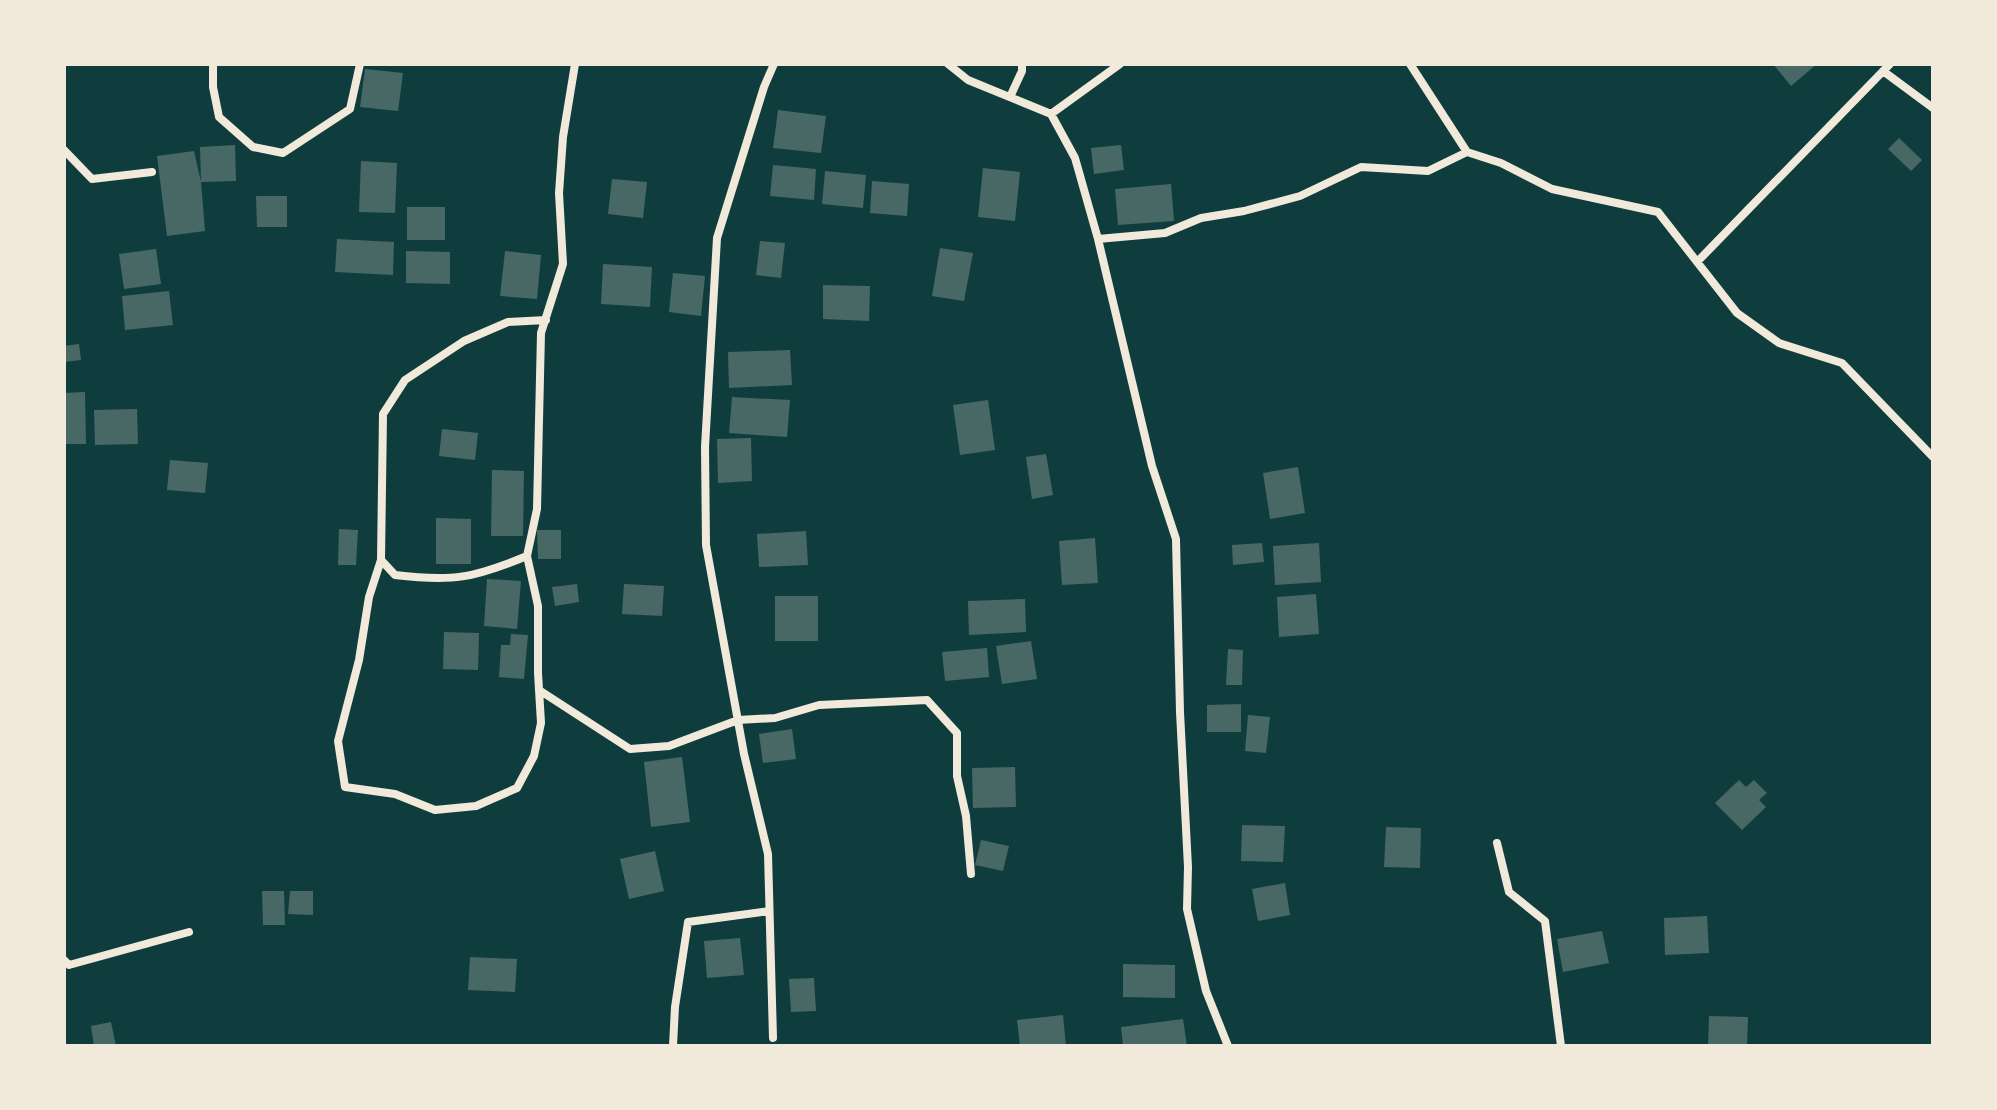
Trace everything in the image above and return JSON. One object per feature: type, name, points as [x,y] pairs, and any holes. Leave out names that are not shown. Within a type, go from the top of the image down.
[{"type":"street","points":[[213,64],[213,87],[219,117],[253,147],[283,153],[350,109],[360,64]]},
{"type":"street","points":[[546,320],[508,322],[464,341],[405,380],[383,414],[381,560],[369,597],[359,660],[338,741],[345,787],[395,794],[435,810],[476,806],[517,788],[534,756],[541,723],[538,606],[527,556],[537,509],[541,333],[546,320],[563,264],[559,193],[563,137],[575,64]]},
{"type":"street","points":[[773,1038],[768,854],[738,720],[706,545],[705,447],[717,238],[774,64]]},
{"type":"street","points":[[948,64],[968,80],[1051,114],[1075,158],[1098,239],[1152,466],[1176,539],[1187,909],[1206,991],[1228,1046]]},
{"type":"street","points":[[1010,97],[1022,64]]},
{"type":"street","points":[[1051,114],[1120,64]]},
{"type":"street","points":[[1410,64],[1467,152],[1501,163],[1552,189],[1658,212],[1737,313],[1779,343],[1842,363],[1933,457]]},
{"type":"street","points":[[1697,262],[1886,68],[1933,108]]},
{"type":"street","points":[[64,150],[92,179],[152,172]]},
{"type":"street","points":[[1098,239],[1165,233],[1201,218],[1244,211],[1300,196],[1361,167],[1428,171],[1467,152]]},
{"type":"street","points":[[381,560],[395,575],[462,579],[527,556]]},
{"type":"street","points":[[539,690],[630,749],[669,746],[738,720],[775,718],[819,705],[927,700],[957,733],[957,776],[966,816],[971,874]]},
{"type":"street","points":[[1497,843],[1509,892],[1545,921],[1561,1046]]},
{"type":"street","points":[[673,1046],[675,1007],[688,922],[769,911]]},
{"type":"street","points":[[64,960],[69,965],[189,932]]},
{"type":"building","points":[[1773,64],[1817,64],[1791,86]]},
{"type":"building","points":[[365,69],[403,73],[398,111],[360,107]]},
{"type":"building","points":[[778,110],[826,116],[821,153],[773,148]]},
{"type":"building","points":[[1899,138],[1922,160],[1911,171],[1888,149]]},
{"type":"building","points":[[235,145],[236,181],[201,182],[200,147]]},
{"type":"building","points":[[1121,145],[1124,170],[1094,174],[1091,148]]},
{"type":"building","points":[[194,151],[201,182],[205,231],[167,236],[157,156]]},
{"type":"building","points":[[361,161],[397,163],[395,213],[359,212]]},
{"type":"building","points":[[773,165],[816,169],[814,200],[770,196]]},
{"type":"building","points":[[983,168],[1020,172],[1015,221],[978,217]]},
{"type":"building","points":[[825,171],[866,175],[863,208],[822,204]]},
{"type":"building","points":[[612,179],[647,182],[643,218],[608,214]]},
{"type":"building","points":[[872,181],[909,184],[907,216],[870,213]]},
{"type":"building","points":[[1171,184],[1174,221],[1118,225],[1115,189]]},
{"type":"building","points":[[256,196],[287,196],[287,227],[257,227]]},
{"type":"building","points":[[407,207],[445,207],[445,240],[407,240]]},
{"type":"building","points":[[337,239],[394,242],[393,275],[335,272]]},
{"type":"building","points":[[760,241],[785,243],[781,278],[756,275]]},
{"type":"building","points":[[940,248],[973,253],[964,301],[932,296]]},
{"type":"building","points":[[156,249],[161,284],[124,289],[119,254]]},
{"type":"building","points":[[406,251],[450,252],[450,284],[406,283]]},
{"type":"building","points":[[505,251],[541,255],[537,299],[500,296]]},
{"type":"building","points":[[603,264],[652,267],[650,307],[601,304]]},
{"type":"building","points":[[673,273],[705,276],[701,316],[669,312]]},
{"type":"building","points":[[823,285],[870,286],[869,321],[823,319]]},
{"type":"building","points":[[169,291],[173,325],[125,330],[122,296]]},
{"type":"building","points":[[79,344],[81,360],[64,362],[64,346]]},
{"type":"building","points":[[790,350],[792,385],[729,388],[728,352]]},
{"type":"building","points":[[85,392],[86,444],[64,444],[64,393]]},
{"type":"building","points":[[732,397],[790,400],[787,437],[729,433]]},
{"type":"building","points":[[988,400],[995,450],[960,455],[953,405]]},
{"type":"building","points":[[137,409],[138,444],[95,445],[94,410]]},
{"type":"building","points":[[442,429],[478,433],[475,460],[439,456]]},
{"type":"building","points":[[751,438],[752,481],[718,483],[717,439]]},
{"type":"building","points":[[1046,454],[1053,495],[1032,499],[1026,457]]},
{"type":"building","points":[[170,460],[208,463],[205,493],[167,490]]},
{"type":"building","points":[[1298,467],[1305,513],[1270,519],[1263,473]]},
{"type":"building","points":[[492,470],[524,471],[523,536],[491,536]]},
{"type":"building","points":[[436,518],[471,519],[471,564],[436,564]]},
{"type":"building","points":[[339,529],[358,530],[356,565],[338,565]]},
{"type":"building","points":[[537,530],[561,530],[561,559],[538,559]]},
{"type":"building","points":[[806,531],[808,565],[759,567],[757,534]]},
{"type":"building","points":[[1095,538],[1098,583],[1062,585],[1059,541]]},
{"type":"building","points":[[1262,543],[1264,562],[1233,565],[1232,545]]},
{"type":"building","points":[[1319,543],[1321,582],[1275,585],[1273,546]]},
{"type":"building","points":[[487,579],[521,581],[517,629],[484,626]]},
{"type":"building","points":[[577,584],[579,602],[555,606],[552,587]]},
{"type":"building","points":[[624,584],[664,586],[662,616],[622,614]]},
{"type":"building","points":[[1316,594],[1319,634],[1279,637],[1277,597]]},
{"type":"building","points":[[775,596],[818,596],[818,641],[775,641]]},
{"type":"building","points":[[1025,599],[1026,632],[969,635],[968,601]]},
{"type":"building","points":[[444,632],[479,633],[478,670],[443,669]]},
{"type":"building","points":[[511,634],[528,635],[524,679],[499,677],[501,645],[510,645]]},
{"type":"building","points":[[1031,641],[1037,679],[1002,684],[996,646]]},
{"type":"building","points":[[987,648],[989,677],[945,681],[942,652]]},
{"type":"building","points":[[1228,649],[1243,650],[1242,685],[1226,685]]},
{"type":"building","points":[[1241,704],[1241,732],[1207,732],[1207,705]]},
{"type":"building","points":[[1248,715],[1270,717],[1266,753],[1245,751]]},
{"type":"building","points":[[792,729],[796,759],[763,763],[759,734]]},
{"type":"building","points":[[682,757],[690,822],[651,827],[644,762]]},
{"type":"building","points":[[1015,767],[1016,807],[973,808],[972,768]]},
{"type":"building","points":[[1739,780],[1746,787],[1754,780],[1767,793],[1759,800],[1766,807],[1742,830],[1715,803]]},
{"type":"building","points":[[1242,825],[1285,826],[1283,862],[1241,861]]},
{"type":"building","points":[[1386,827],[1421,828],[1420,868],[1384,867]]},
{"type":"building","points":[[981,840],[1009,846],[1003,871],[975,865]]},
{"type":"building","points":[[655,851],[664,891],[629,899],[620,859]]},
{"type":"building","points":[[1285,883],[1290,915],[1258,921],[1252,889]]},
{"type":"building","points":[[262,891],[284,891],[285,925],[263,925]]},
{"type":"building","points":[[290,891],[313,891],[313,915],[288,914]]},
{"type":"building","points":[[1707,916],[1709,953],[1665,955],[1664,918]]},
{"type":"building","points":[[1602,931],[1609,963],[1563,972],[1557,939]]},
{"type":"building","points":[[740,938],[744,975],[707,978],[704,941]]},
{"type":"building","points":[[470,957],[517,959],[515,992],[468,990]]},
{"type":"building","points":[[1123,964],[1175,965],[1175,998],[1123,997]]},
{"type":"building","points":[[814,978],[816,1011],[791,1012],[789,979]]},
{"type":"building","points":[[1063,1015],[1066,1046],[1020,1046],[1017,1020]]},
{"type":"building","points":[[1709,1016],[1748,1017],[1747,1046],[1708,1046]]},
{"type":"building","points":[[1183,1019],[1187,1046],[1123,1046],[1121,1027]]},
{"type":"building","points":[[111,1022],[116,1046],[94,1046],[91,1026]]}]
